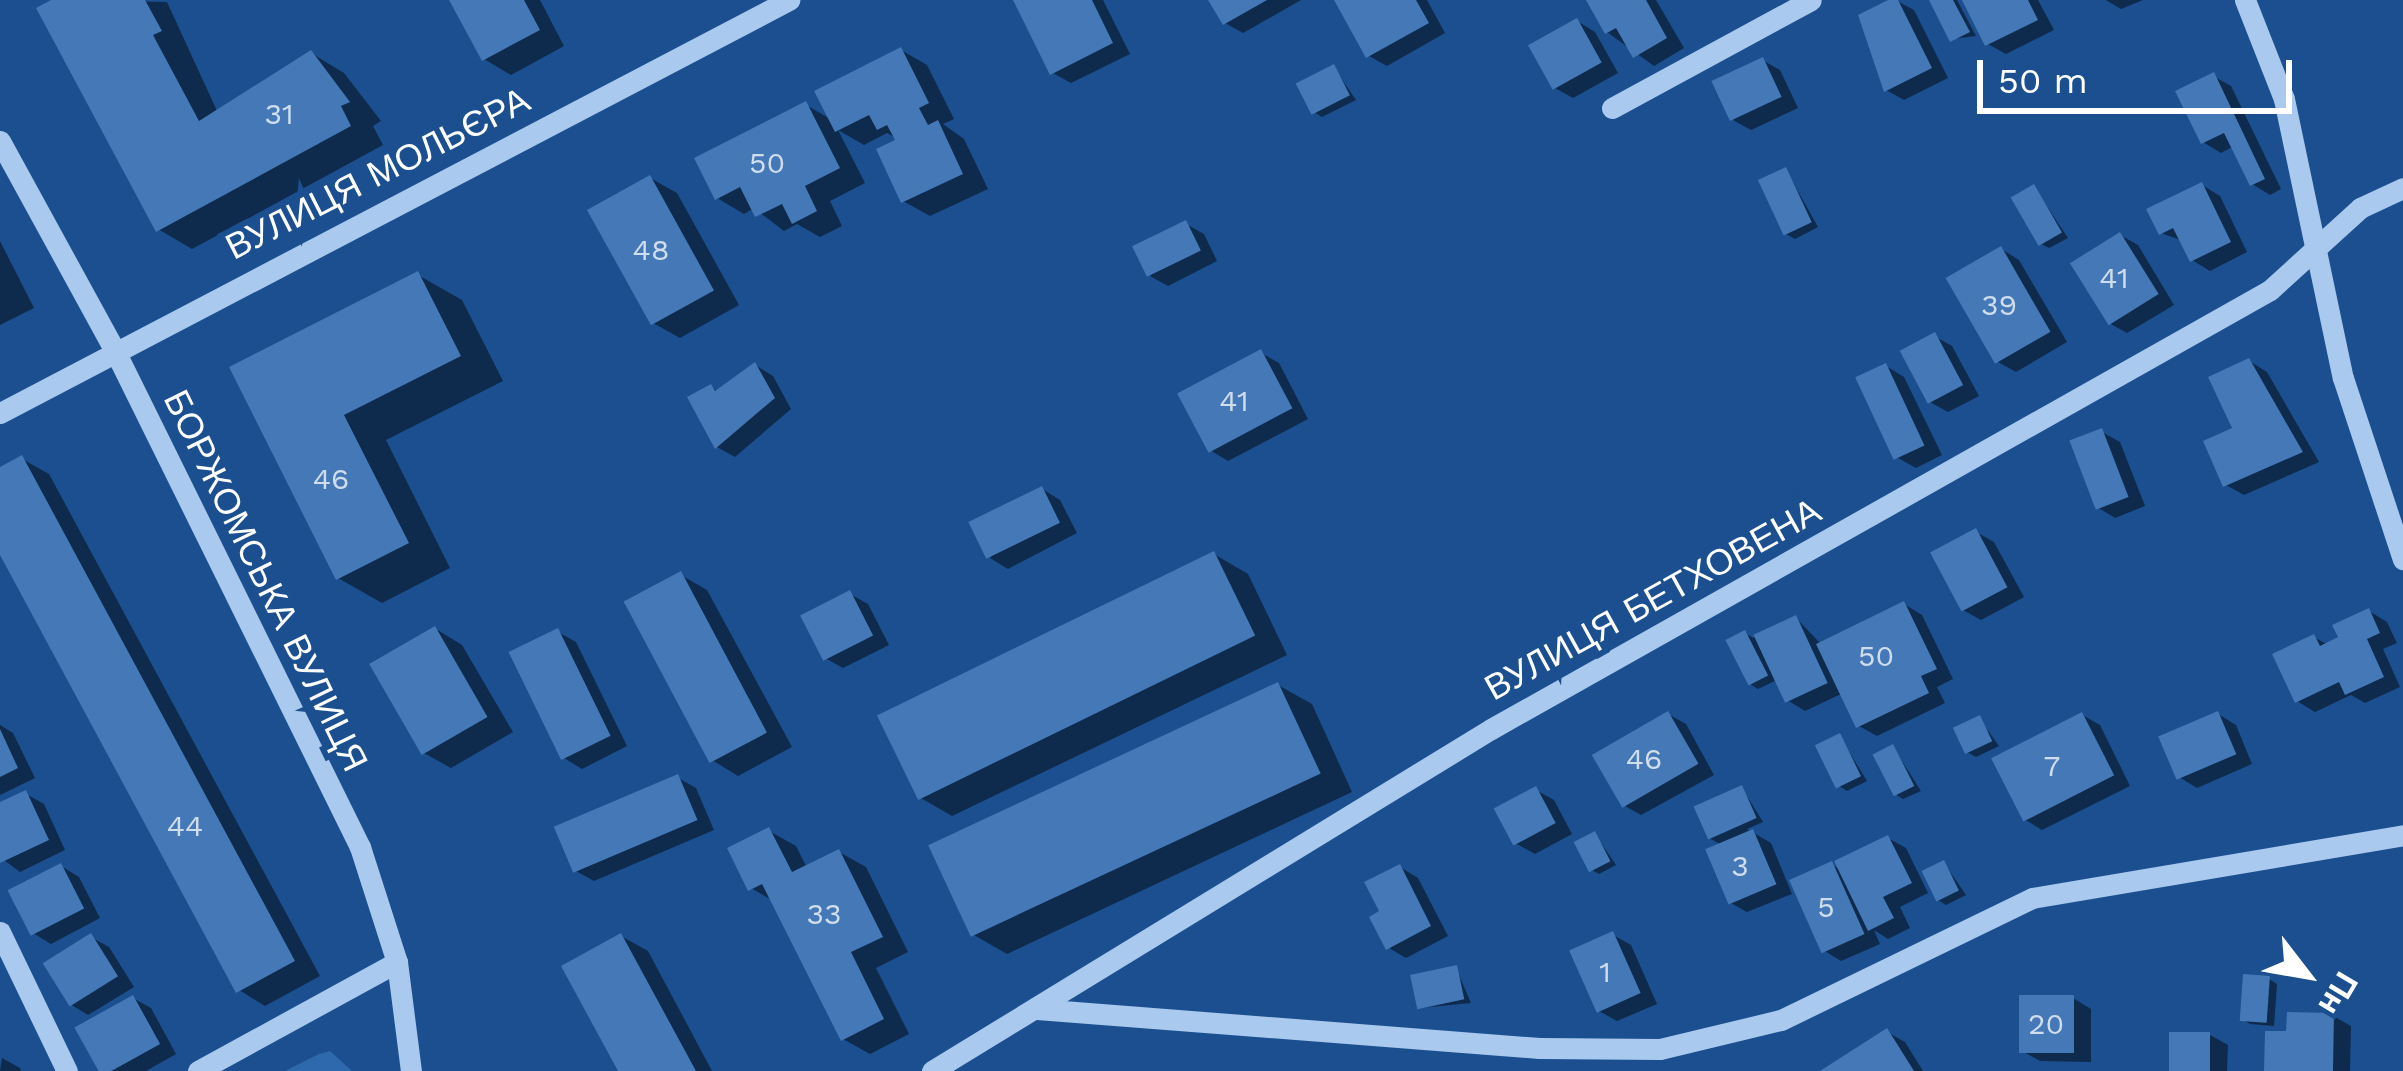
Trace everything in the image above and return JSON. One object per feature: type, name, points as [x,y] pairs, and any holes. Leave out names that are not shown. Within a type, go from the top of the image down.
[{"type":"street","name":"ВУЛИЦЯ МОЛЬЄРА","points":[[0,412],[113,347],[790,0]]},
{"type":"street","points":[[1612,108],[1810,0]]},
{"type":"street","points":[[2245,0],[2284,99],[2319,246],[2343,378],[2403,559]]},
{"type":"street","name":"БОРЖОМСЬКА ВУЛИЦЯ","points":[[0,141],[113,347],[360,847],[397,962],[411,1071]]},
{"type":"street","name":"ВУЛИЦЯ БЕТХОВЕНА","points":[[932,1071],[1491,729],[2270,290],[2360,208],[2403,188]]},
{"type":"street","points":[[1036,1009],[1539,1048],[1660,1049],[1781,1020],[2032,898],[2403,836]]},
{"type":"street","points":[[0,932],[67,1071]]},
{"type":"street","points":[[212,1067],[397,962]]},
{"type":"shaded area","points":[[330,1051],[352,1071],[285,1071],[319,1054]]},
{"type":"building","points":[[51,0],[145,0],[162,31],[153,35],[199,121],[311,50],[350,102],[341,106],[351,126],[156,232],[36,8]]},
{"type":"building","points":[[449,0],[524,0],[540,30],[482,61]]},
{"type":"building","points":[[1013,0],[1092,0],[1113,43],[1050,75]]},
{"type":"building","points":[[1208,0],[1267,0],[1223,25]]},
{"type":"building","points":[[1334,0],[1416,0],[1429,23],[1366,58]]},
{"type":"building","points":[[1586,0],[1646,0],[1667,38],[1633,58],[1616,28],[1605,34]]},
{"type":"building","points":[[1898,0],[1932,68],[1884,92],[1858,15]]},
{"type":"building","points":[[1929,0],[1953,0],[1970,32],[1950,42]]},
{"type":"building","points":[[1962,0],[2028,0],[2038,20],[1985,46]]},
{"type":"building","points":[[1577,18],[1602,63],[1553,90],[1528,45]]},
{"type":"building","points":[[901,47],[929,103],[919,108],[928,125],[938,120],[963,174],[901,203],[876,149],[895,140],[887,125],[877,130],[869,115],[835,132],[814,91]]},
{"type":"building","points":[[1763,57],[1782,97],[1730,121],[1711,81]]},
{"type":"building","points":[[1334,64],[1350,95],[1312,115],[1296,84]]},
{"type":"building","points":[[2214,72],[2265,179],[2250,186],[2224,133],[2201,144],[2175,91]]},
{"type":"building","points":[[806,101],[840,168],[805,186],[817,211],[792,224],[782,204],[755,217],[740,187],[715,200],[694,158]]},
{"type":"building","points":[[1786,167],[1812,222],[1784,235],[1758,180]]},
{"type":"building","points":[[650,175],[714,290],[651,325],[587,210]]},
{"type":"building","points":[[2202,182],[2231,242],[2190,262],[2173,228],[2159,235],[2146,209]]},
{"type":"building","points":[[2034,184],[2062,232],[2039,246],[2011,198]]},
{"type":"building","points":[[1186,220],[1201,251],[1147,277],[1132,246]]},
{"type":"building","points":[[2120,232],[2159,294],[2109,325],[2070,263]]},
{"type":"building","points":[[2001,246],[2050,332],[1995,364],[1946,278]]},
{"type":"building","points":[[418,271],[461,356],[344,415],[409,543],[336,580],[229,367]]},
{"type":"building","points":[[1935,332],[1963,385],[1928,404],[1900,351]]},
{"type":"building","points":[[1261,349],[1292,408],[1209,453],[1177,394]]},
{"type":"building","points":[[2249,358],[2303,452],[2223,487],[2203,441],[2232,428],[2208,377]]},
{"type":"building","points":[[755,362],[775,398],[715,449],[687,397],[711,384],[715,391]]},
{"type":"building","points":[[1886,363],[1924,445],[1894,460],[1855,377]]},
{"type":"building","points":[[2102,428],[2129,497],[2096,510],[2069,441]]},
{"type":"building","points":[[22,455],[295,961],[236,993],[0,555],[0,467]]},
{"type":"building","points":[[1042,486],[1060,523],[986,559],[968,522]]},
{"type":"building","points":[[1976,528],[2007,587],[1962,612],[1930,552]]},
{"type":"building","points":[[1214,551],[1255,635],[918,800],[877,715]]},
{"type":"building","points":[[681,571],[767,733],[710,763],[624,602]]},
{"type":"building","points":[[850,590],[873,635],[823,661],[800,615]]},
{"type":"building","points":[[1904,601],[1937,669],[1921,676],[1929,693],[1856,728],[1816,644]]},
{"type":"building","points":[[2369,608],[2380,633],[2367,639],[2384,677],[2345,695],[2339,682],[2295,703],[2272,654],[2314,634],[2320,646],[2338,637],[2332,625]]},
{"type":"building","points":[[1796,615],[1828,683],[1785,703],[1753,635]]},
{"type":"building","points":[[435,626],[488,717],[422,755],[369,664]]},
{"type":"building","points":[[558,628],[611,736],[561,760],[509,652]]},
{"type":"building","points":[[1745,630],[1768,675],[1749,685],[1725,640]]},
{"type":"building","points":[[1278,682],[1321,774],[971,937],[928,845]]},
{"type":"building","points":[[1668,711],[1698,764],[1622,808],[1592,755]]},
{"type":"building","points":[[2218,711],[2236,754],[2177,780],[2158,736]]},
{"type":"building","points":[[2082,712],[2114,775],[2023,822],[1991,758]]},
{"type":"building","points":[[1980,715],[1992,741],[1965,754],[1953,728]]},
{"type":"building","points":[[0,729],[18,768],[0,777]]},
{"type":"building","points":[[1840,733],[1861,776],[1836,788],[1815,745]]},
{"type":"building","points":[[1893,744],[1914,786],[1894,796],[1873,754]]},
{"type":"building","points":[[678,774],[698,820],[573,873],[554,827]]},
{"type":"building","points":[[1742,785],[1757,818],[1708,839],[1694,807]]},
{"type":"building","points":[[1536,786],[1556,823],[1513,846],[1494,809]]},
{"type":"building","points":[[26,790],[49,840],[0,863],[0,802]]},
{"type":"building","points":[[769,827],[792,872],[839,849],[883,937],[851,952],[884,1019],[841,1041],[762,884],[748,891],[727,848]]},
{"type":"building","points":[[1753,829],[1776,884],[1729,905],[1705,849]]},
{"type":"building","points":[[1595,831],[1610,861],[1589,872],[1574,842]]},
{"type":"building","points":[[1888,835],[1912,883],[1883,897],[1894,918],[1868,931],[1834,861]]},
{"type":"building","points":[[1944,860],[1959,891],[1936,902],[1922,871]]},
{"type":"building","points":[[1832,861],[1865,934],[1822,953],[1789,880]]},
{"type":"building","points":[[61,863],[84,908],[31,936],[8,890]]},
{"type":"building","points":[[1400,864],[1431,926],[1386,950],[1369,917],[1379,911],[1364,882]]},
{"type":"building","points":[[1613,931],[1641,993],[1597,1013],[1569,951]]},
{"type":"building","points":[[91,933],[118,976],[70,1006],[43,963]]},
{"type":"building","points":[[621,933],[696,1071],[618,1071],[561,966]]},
{"type":"building","points":[[1457,965],[1464,999],[1417,1009],[1410,975]]},
{"type":"building","points":[[2243,974],[2270,976],[2267,1023],[2240,1021]]},
{"type":"building","points":[[133,995],[160,1044],[111,1071],[99,1071],[74,1027]]},
{"type":"building","points":[[2019,995],[2074,995],[2074,1053],[2019,1053]]},
{"type":"building","points":[[2287,1012],[2334,1013],[2333,1071],[2264,1071],[2265,1031],[2286,1031]]},
{"type":"building","points":[[1887,1028],[1914,1071],[1820,1071]]},
{"type":"building","points":[[2169,1032],[2210,1032],[2210,1071],[2169,1071]]}]
